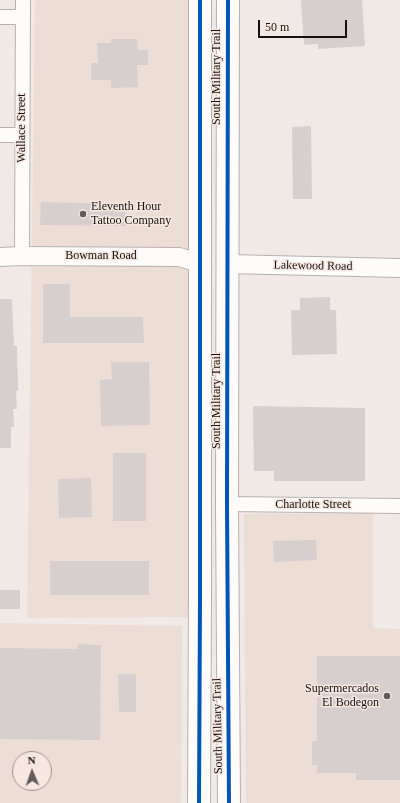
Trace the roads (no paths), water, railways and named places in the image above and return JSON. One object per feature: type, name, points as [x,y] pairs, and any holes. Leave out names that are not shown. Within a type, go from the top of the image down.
[{"type":"main road","name":"South Military Trail","points":[[199,803],[200,0]]},
{"type":"main road","name":"South Military Trail","points":[[223,5],[227,264],[228,803]]},
{"type":"main road","points":[[200,113],[206,130],[208,245],[209,250],[217,259],[227,264]]},
{"type":"main road","points":[[200,263],[211,278],[213,291],[213,415],[227,432]]},
{"type":"main road","points":[[200,452],[208,462],[209,619],[227,644]]},
{"type":"street","name":"Wallace Street","points":[[22,256],[23,0]]},
{"type":"street","points":[[0,17],[23,17]]},
{"type":"street","points":[[0,135],[22,135]]},
{"type":"street","name":"Bowman Road","points":[[0,257],[179,257],[200,263]]},
{"type":"street","name":"Lakewood Road","points":[[227,264],[400,268]]},
{"type":"street","name":"Charlotte Street","points":[[227,504],[400,506]]},
{"type":"place","name":"Eleventh Hour Tattoo Company","points":[[83,214]]},
{"type":"place","name":"Supermercados El Bodegon","points":[[387,696]]}]
